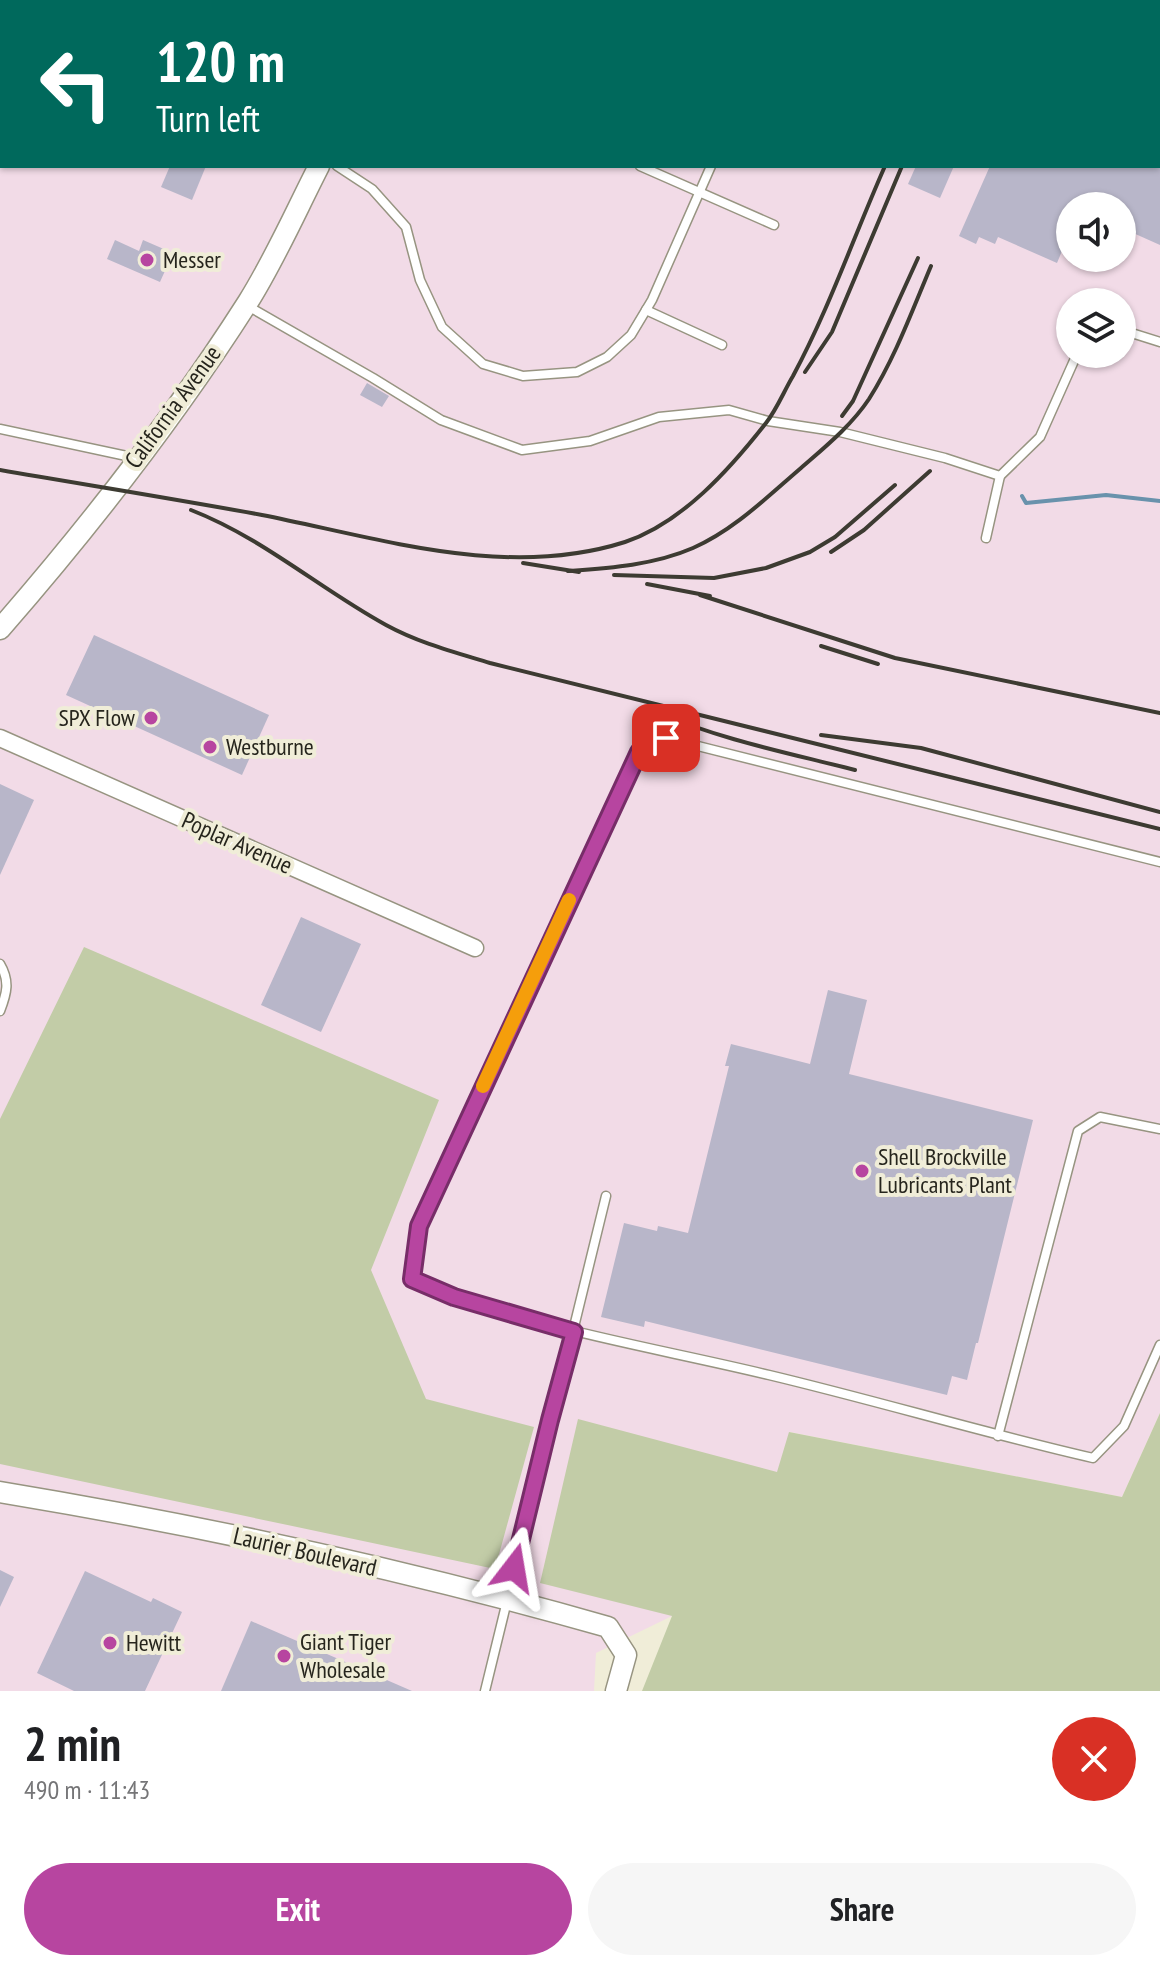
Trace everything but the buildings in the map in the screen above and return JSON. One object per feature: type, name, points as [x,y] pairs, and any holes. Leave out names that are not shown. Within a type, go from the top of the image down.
[{"type":"street","name":"California Avenue","points":[[0,629],[46,577],[179,404],[246,305],[318,168]]},
{"type":"street","name":"Poplar Avenue","points":[[0,738],[475,948]]},
{"type":"street","name":"Laurier Boulevard","points":[[0,1492],[283,1546],[507,1598],[608,1627],[626,1655],[616,1691]]},
{"type":"lane","points":[[340,168],[372,189],[406,227],[420,280],[442,327],[483,364],[523,376],[577,372],[607,357],[631,335],[646,310],[710,168]]},
{"type":"lane","points":[[645,168],[774,225]]},
{"type":"lane","points":[[246,305],[441,420],[522,450],[590,441],[659,417],[729,410],[768,421],[855,436],[945,458],[1000,476]]},
{"type":"lane","points":[[646,310],[722,345]]},
{"type":"lane","points":[[1136,334],[1160,342]]},
{"type":"lane","points":[[986,538],[1000,476],[1040,437],[1071,368]]},
{"type":"lane","points":[[0,429],[137,458]]},
{"type":"lane","points":[[1160,862],[666,738],[639,752],[419,1226],[412,1279],[454,1297],[574,1332],[769,1375],[1093,1458],[1124,1426],[1160,1345]]},
{"type":"lane","points":[[0,964],[6,975],[7,992],[0,1011]]},
{"type":"lane","points":[[998,1436],[1078,1131],[1100,1117],[1160,1129]]},
{"type":"lane","points":[[485,1691],[606,1196]]},
{"type":"shaded area","points":[[0,168],[1160,168],[1160,1413],[1122,1497],[790,1432],[778,1472],[672,1616],[596,1653],[594,1691],[0,1691]]},
{"type":"green space","points":[[84,947],[439,1100],[371,1270],[426,1399],[534,1427],[495,1569],[0,1464],[0,1119]]},
{"type":"green space","points":[[1160,1413],[1160,1691],[642,1691],[672,1616],[540,1583],[578,1419],[777,1472],[789,1432],[1122,1497]]},
{"type":"waterway","points":[[1022,496],[1026,503],[1106,495],[1160,501]]},
{"type":"railway","points":[[0,470],[262,515],[443,551],[535,557],[580,553],[625,542],[666,522],[703,493],[770,418],[818,325],[884,168]]},
{"type":"railway","points":[[805,372],[832,332],[901,168]]},
{"type":"railway","points":[[842,416],[853,401],[918,258]]},
{"type":"railway","points":[[568,571],[632,565],[678,554],[708,541],[763,501],[837,436],[869,399],[895,351],[931,266]]},
{"type":"railway","points":[[831,552],[864,530],[930,471]]},
{"type":"railway","points":[[614,575],[714,578],[766,568],[810,552],[835,537],[895,485]]},
{"type":"railway","points":[[191,510],[267,549],[386,625],[437,647],[490,663],[1160,829]]},
{"type":"railway","points":[[523,563],[579,572]]},
{"type":"railway","points":[[647,584],[710,596]]},
{"type":"railway","points":[[700,595],[895,658],[1160,713]]},
{"type":"railway","points":[[821,646],[878,664]]},
{"type":"railway","points":[[659,713],[731,738],[855,770]]},
{"type":"railway","points":[[821,735],[921,748],[1160,812]]},
{"type":"slow traffic","points":[[483,1086],[569,900]]},
{"type":"place","name":"Messer","points":[[147,260]]},
{"type":"place","name":"SPX Flow","points":[[151,718]]},
{"type":"place","name":"Westburne","points":[[210,747]]},
{"type":"place","name":"Shell Brockville Lubricants Plant","points":[[862,1171]]},
{"type":"place","name":"Hewitt","points":[[110,1643]]},
{"type":"place","name":"Giant Tiger Wholesale","points":[[284,1656]]},
{"type":"route","points":[[514,1568],[574,1332],[454,1297],[412,1279],[419,1226],[639,752],[666,738]]}]
